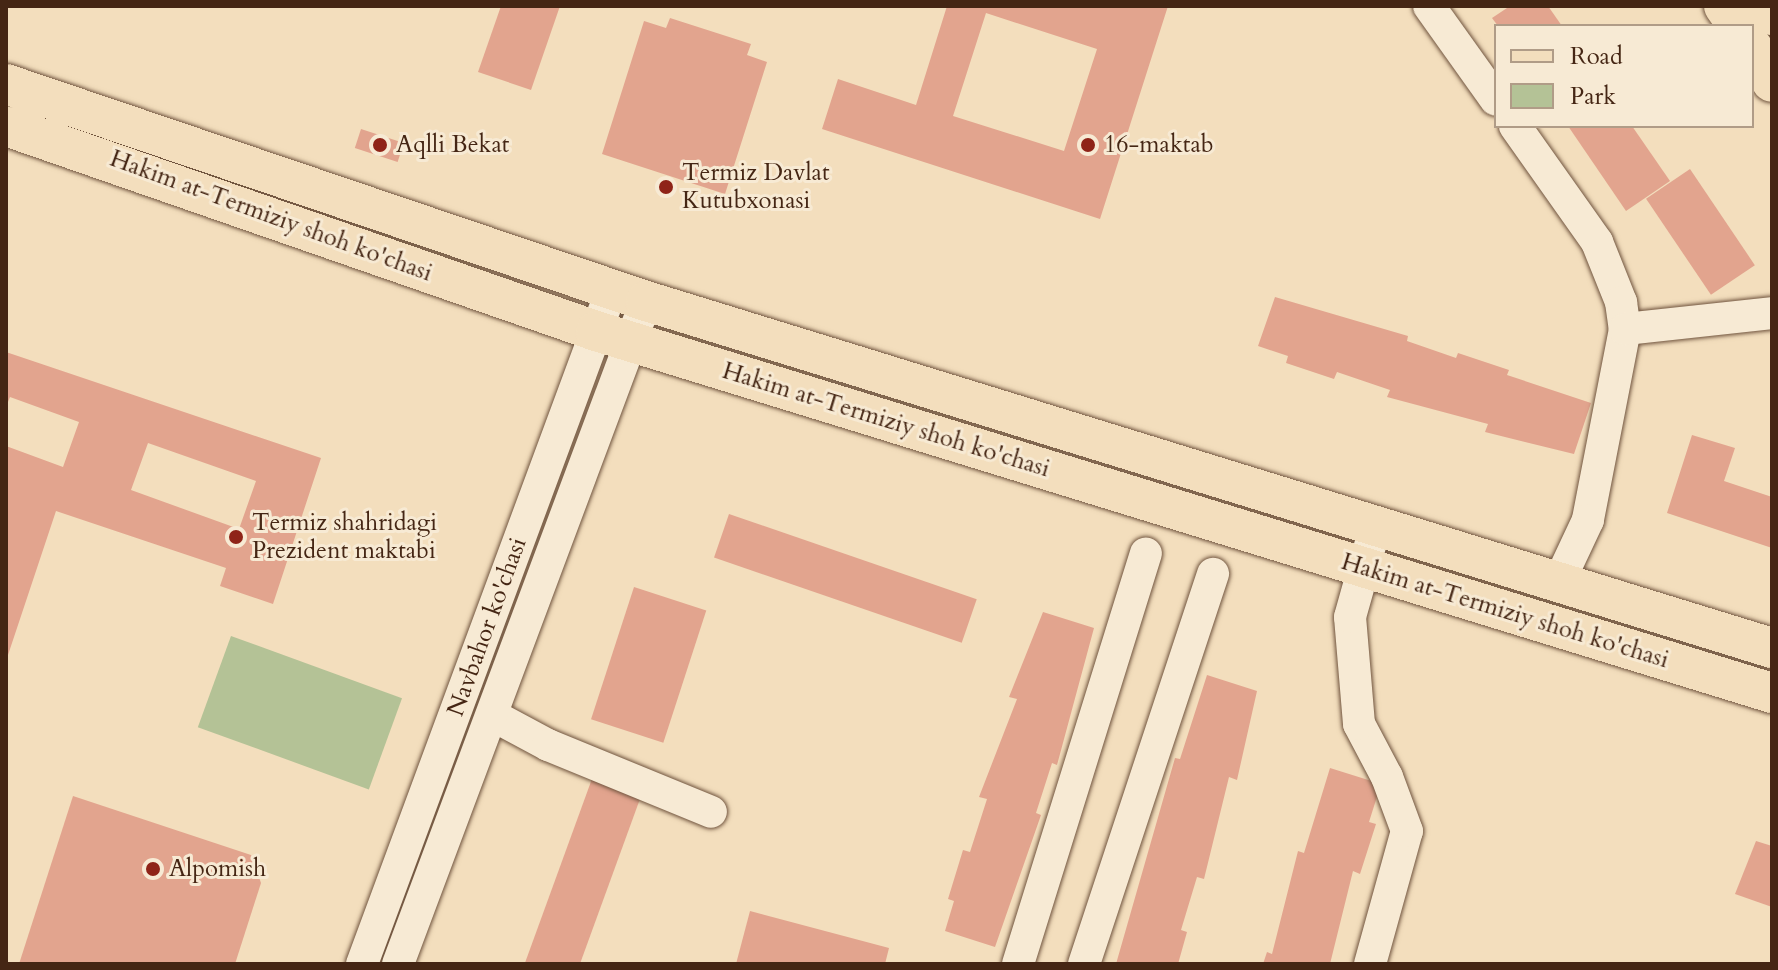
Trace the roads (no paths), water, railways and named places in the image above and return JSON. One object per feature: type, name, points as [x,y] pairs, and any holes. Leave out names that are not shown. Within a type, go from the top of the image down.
[{"type":"main road","points":[[1724,6],[1737,24]]},
{"type":"main road","points":[[1766,6],[1772,15]]},
{"type":"main road","points":[[1754,50],[1772,82]]},
{"type":"main road","name":"Hakim at-Termiziy shoh ko'chasi","points":[[6,84],[629,295],[1375,528],[1772,648]]},
{"type":"main road","name":"Hakim at-Termiziy shoh ko'chasi","points":[[6,126],[614,337],[1772,693]]},
{"type":"street","points":[[1429,6],[1494,97]]},
{"type":"street","points":[[1516,128],[1597,242],[1621,302],[1625,329],[1588,520],[1558,584]]},
{"type":"street","name":"Navbahor ko'chasi","points":[[398,964],[492,715],[629,295]]},
{"type":"street","points":[[1625,329],[1772,313]]},
{"type":"street","name":"Navbahor ko'chasi","points":[[362,964],[614,337]]},
{"type":"street","points":[[1370,964],[1407,831],[1359,724],[1350,617],[1375,528]]},
{"type":"street","points":[[1018,964],[1146,554]]},
{"type":"street","points":[[1084,964],[1213,574]]},
{"type":"street","points":[[492,715],[548,745],[711,812]]},
{"type":"place","name":"Aqlli Bekat","points":[[380,145]]},
{"type":"place","name":"16-maktab","points":[[1088,145]]},
{"type":"place","name":"Termiz Davlat Kutubxonasi","points":[[666,187]]},
{"type":"place","name":"Termiz shahridagi Prezident maktabi","points":[[236,537]]},
{"type":"place","name":"Alpomish","points":[[153,869]]}]
